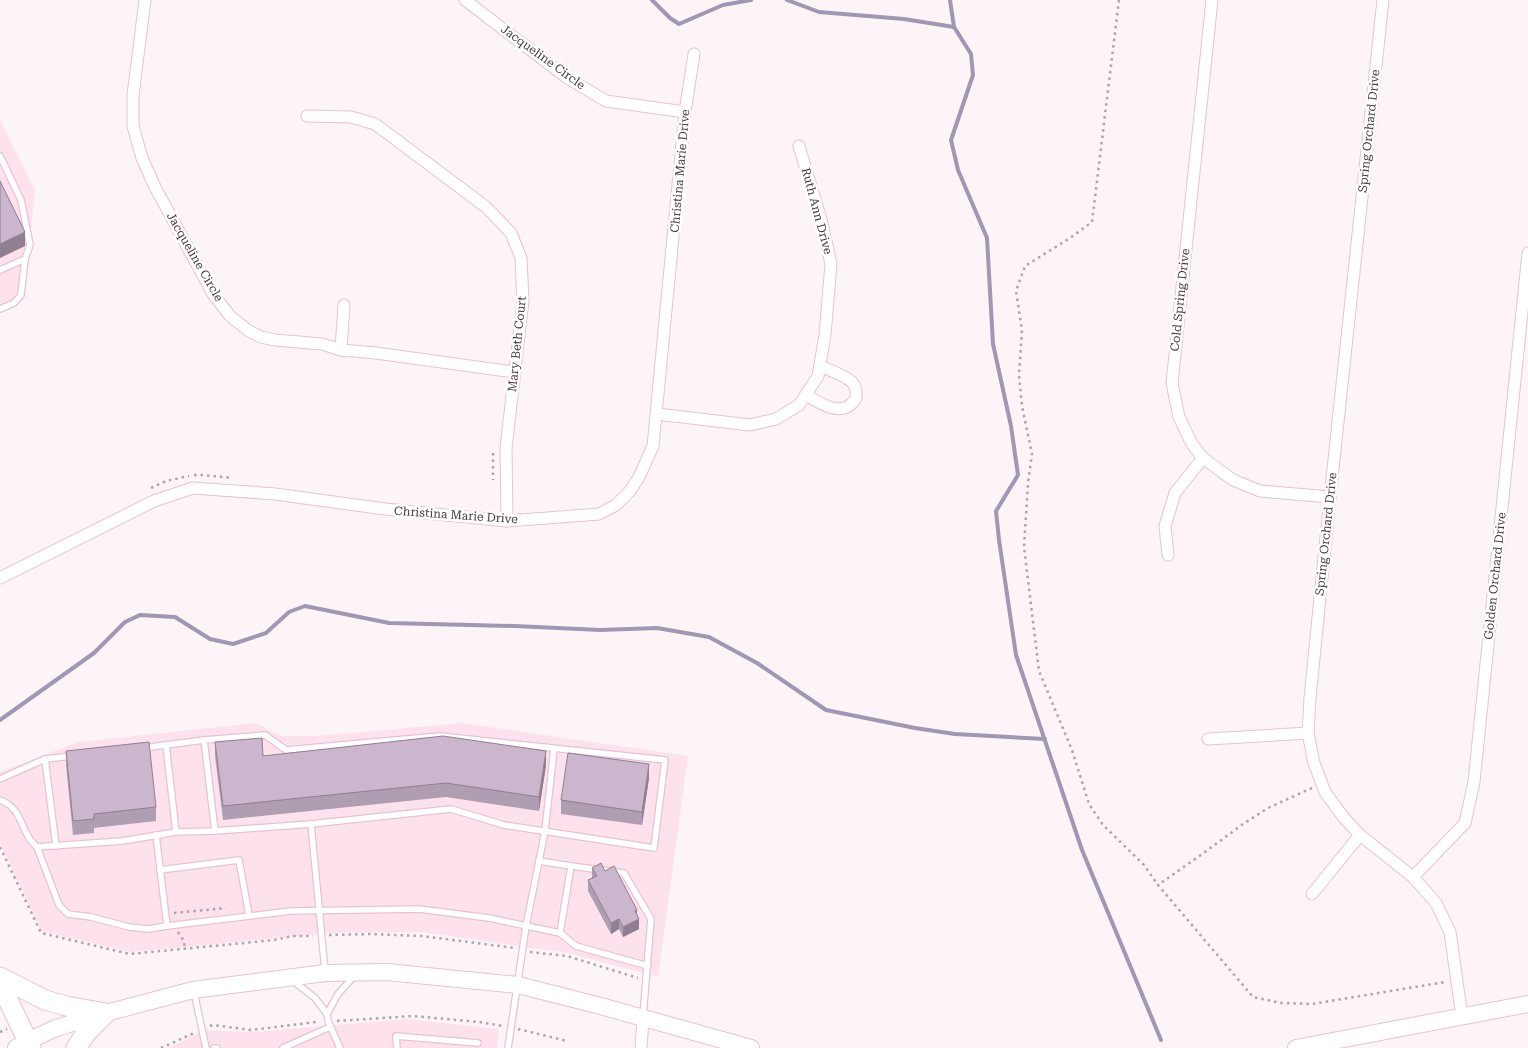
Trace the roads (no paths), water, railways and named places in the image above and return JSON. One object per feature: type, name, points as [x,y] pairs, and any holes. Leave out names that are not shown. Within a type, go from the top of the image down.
[{"type":"main road","points":[[0,983],[25,1046],[56,1028],[193,990],[325,973],[387,972],[518,985],[751,1048]]},
{"type":"main road","points":[[0,977],[45,1000],[106,1013]]},
{"type":"main road","points":[[1296,1048],[1337,1044],[1528,1004]]},
{"type":"main road","points":[[76,1048],[87,1032],[106,1013]]},
{"type":"street","name":"Jacqueline Circle","points":[[145,0],[133,95],[133,126],[142,158],[155,187],[213,294],[230,316],[249,332],[275,340],[322,344],[341,350],[376,352],[514,372]]},
{"type":"street","name":"Jacqueline Circle","points":[[464,0],[566,76],[606,101],[685,112]]},
{"type":"street","name":"Cold Spring Drive","points":[[1212,0],[1172,383],[1179,417],[1192,444],[1203,458],[1233,480],[1260,491],[1330,497]]},
{"type":"street","name":"Spring Orchard Drive","points":[[1383,0],[1330,497],[1308,733],[1314,763],[1325,792],[1344,818],[1360,834],[1413,877],[1436,903],[1450,932],[1462,1017]]},
{"type":"street","name":"Christina Marie Drive","points":[[0,578],[154,501],[193,488],[275,494],[385,509],[507,521],[599,514],[616,505],[630,491],[639,477],[653,446],[685,112],[694,54]]},
{"type":"street","name":"Mary Beth Court","points":[[306,116],[351,117],[376,124],[486,207],[511,233],[521,258],[523,301],[506,448],[507,521]]},
{"type":"street","name":"Ruth Ann Drive","points":[[657,414],[750,425],[776,420],[799,405],[818,376],[825,335],[831,264],[822,223],[799,146]]},
{"type":"street","name":"Golden Orchard Drive","points":[[1413,877],[1465,823],[1474,782],[1523,352],[1528,253]]},
{"type":"street","points":[[341,350],[344,305]]},
{"type":"street","points":[[806,395],[831,407],[842,409],[848,407],[854,401],[856,389],[852,382],[820,366]]},
{"type":"street","points":[[1168,554],[1165,526],[1175,493],[1203,458]]},
{"type":"street","points":[[1208,739],[1308,733]]},
{"type":"street","points":[[1312,894],[1360,834]]},
{"type":"street","points":[[641,1048],[643,1019]]},
{"type":"lane","points":[[0,156],[21,200],[30,245],[25,259],[21,295],[14,303],[0,309]]},
{"type":"lane","points":[[0,270],[25,259]]},
{"type":"lane","points":[[37,847],[122,841],[176,832],[311,824],[451,808],[504,825],[654,848],[665,760],[440,736],[286,750],[265,735],[204,740],[138,749]]},
{"type":"lane","points":[[204,740],[215,831]]},
{"type":"lane","points":[[166,745],[176,832]]},
{"type":"lane","points":[[508,1048],[526,926],[544,831],[554,749]]},
{"type":"lane","points":[[0,779],[45,760],[82,755]]},
{"type":"lane","points":[[45,760],[56,846]]},
{"type":"lane","points":[[0,800],[7,802],[20,818],[29,839],[37,847],[59,905],[68,914],[90,917],[129,927],[148,929],[291,911],[418,909],[489,918],[560,933],[576,946],[648,966]]},
{"type":"lane","points":[[311,824],[325,973]]},
{"type":"lane","points":[[156,835],[167,926]]},
{"type":"lane","points":[[160,870],[239,860],[249,915]]},
{"type":"lane","points":[[539,861],[624,873],[651,919],[643,1019]]},
{"type":"lane","points":[[560,933],[571,866]]},
{"type":"lane","points":[[327,1014],[338,994],[358,972]]},
{"type":"lane","points":[[288,977],[314,998],[327,1014],[329,1024],[340,1048]]},
{"type":"lane","points":[[193,990],[206,1048]]},
{"type":"lane","points":[[283,1048],[329,1024]]},
{"type":"lane","points":[[397,1048],[396,1036],[478,1043]]},
{"type":"waterway","points":[[652,0],[679,24],[723,5],[751,0]]},
{"type":"waterway","points":[[787,0],[819,12],[904,19],[954,27]]},
{"type":"waterway","points":[[950,0],[954,27],[971,54],[973,75],[951,140],[958,170],[987,238],[993,344],[1011,426],[1018,475],[996,511],[1016,655],[1082,850],[1161,1040]]},
{"type":"waterway","points":[[0,720],[94,653],[125,622],[140,615],[175,617],[210,639],[233,644],[266,633],[289,612],[305,606],[389,623],[600,630],[657,628],[709,637],[757,663],[826,710],[955,734],[1045,739]]}]
